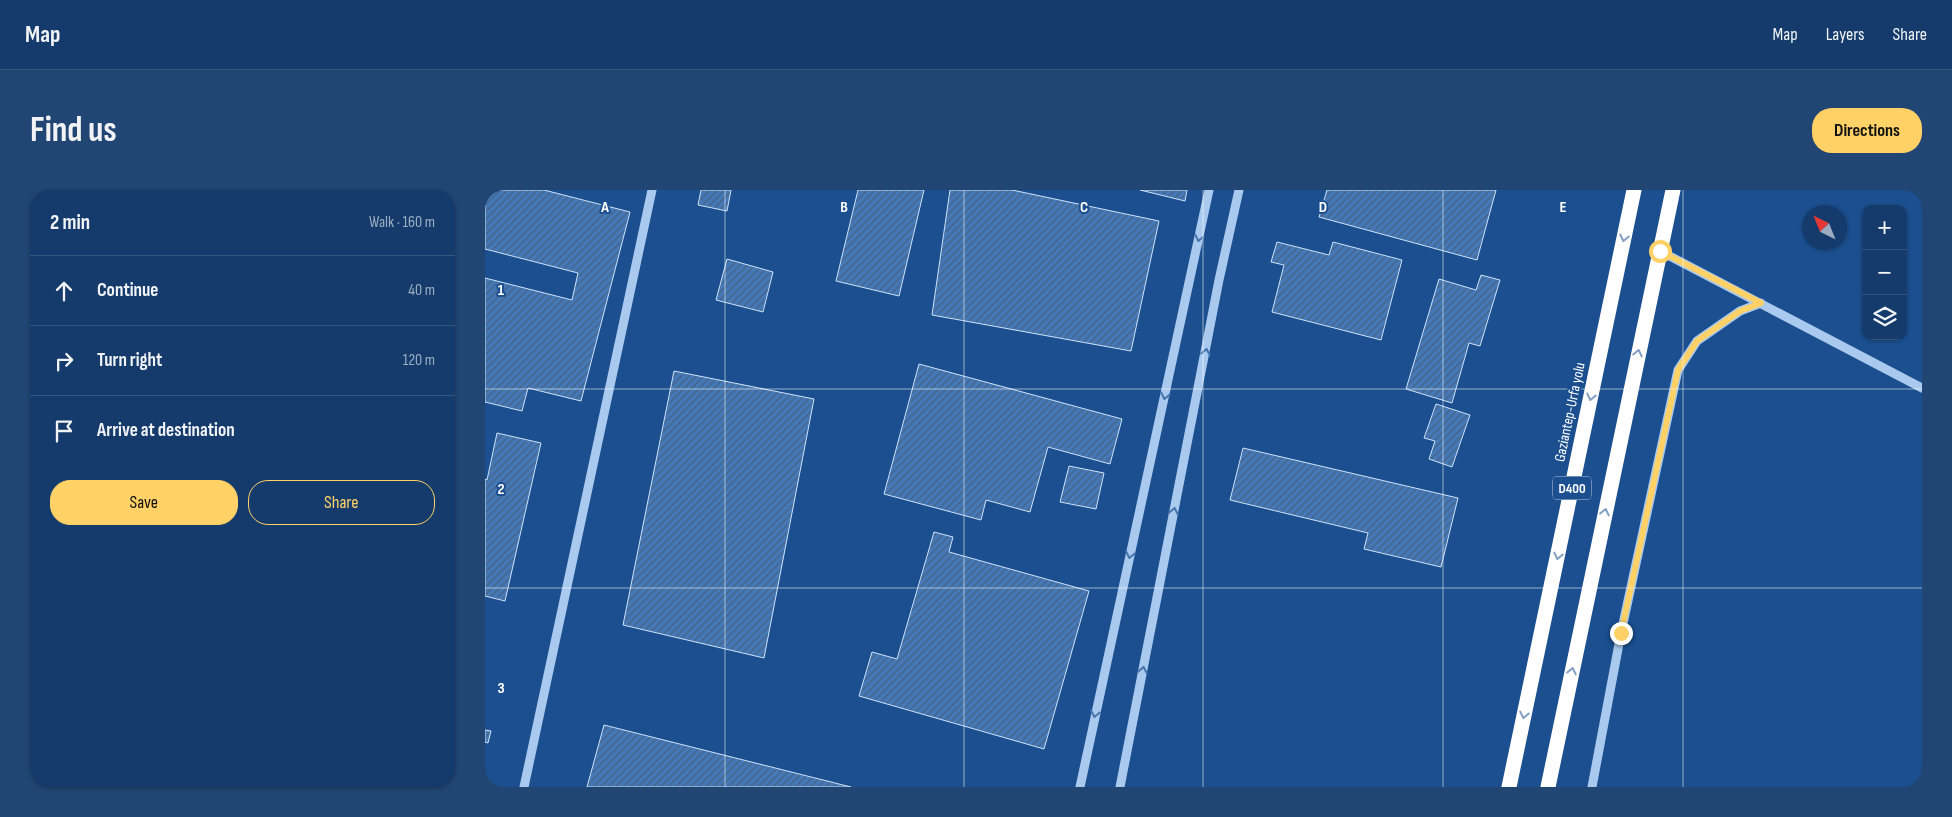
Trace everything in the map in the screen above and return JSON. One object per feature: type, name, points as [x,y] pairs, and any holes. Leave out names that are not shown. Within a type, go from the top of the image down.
[{"type":"highway","name":"Gaziantep-Urfa yolu","points":[[1509,787],[1634,190]]},
{"type":"highway","name":"D400","points":[[1548,787],[1673,190]]},
{"type":"street","points":[[524,787],[653,190]]},
{"type":"street","points":[[1079,787],[1209,190]]},
{"type":"street","points":[[1120,787],[1219,280],[1239,190]]},
{"type":"street","points":[[1660,251],[1922,388]]},
{"type":"street","points":[[1592,787],[1621,633],[1678,370],[1697,341],[1740,311],[1761,303]]},
{"type":"building","points":[[485,190],[544,190],[630,212],[581,401],[528,388],[522,411],[485,402],[485,278],[572,300],[578,273],[485,249]]},
{"type":"building","points":[[701,190],[731,190],[727,211],[698,205]]},
{"type":"building","points":[[858,190],[924,190],[899,296],[836,281]]},
{"type":"building","points":[[950,190],[1012,190],[1159,221],[1131,351],[932,315]]},
{"type":"building","points":[[1140,190],[1187,190],[1185,201]]},
{"type":"building","points":[[1327,190],[1496,190],[1477,260],[1319,217]]},
{"type":"building","points":[[1277,242],[1329,255],[1333,242],[1402,260],[1381,340],[1272,312],[1284,265],[1271,262]]},
{"type":"building","points":[[727,259],[773,272],[763,312],[716,300]]},
{"type":"building","points":[[1481,275],[1500,280],[1480,346],[1469,343],[1452,403],[1406,389],[1439,279],[1476,290]]},
{"type":"building","points":[[919,364],[1122,419],[1110,464],[1048,447],[1030,512],[986,500],[981,520],[884,494]]},
{"type":"building","points":[[674,371],[814,399],[764,658],[623,625]]},
{"type":"building","points":[[1436,404],[1470,415],[1452,467],[1429,459],[1435,441],[1424,438]]},
{"type":"building","points":[[497,433],[541,443],[505,601],[485,596],[485,479],[487,480]]},
{"type":"building","points":[[1243,448],[1458,498],[1441,567],[1364,549],[1368,533],[1230,500]]},
{"type":"building","points":[[1069,466],[1104,473],[1096,509],[1060,502]]},
{"type":"building","points":[[934,532],[953,537],[949,552],[1089,591],[1044,749],[859,696],[872,652],[897,659]]},
{"type":"building","points":[[604,725],[851,787],[587,787]]},
{"type":"building","points":[[485,730],[491,731],[488,743],[485,742]]},
{"type":"route","points":[[1621,633],[1678,370],[1697,341],[1740,311],[1761,303],[1660,251]]}]
